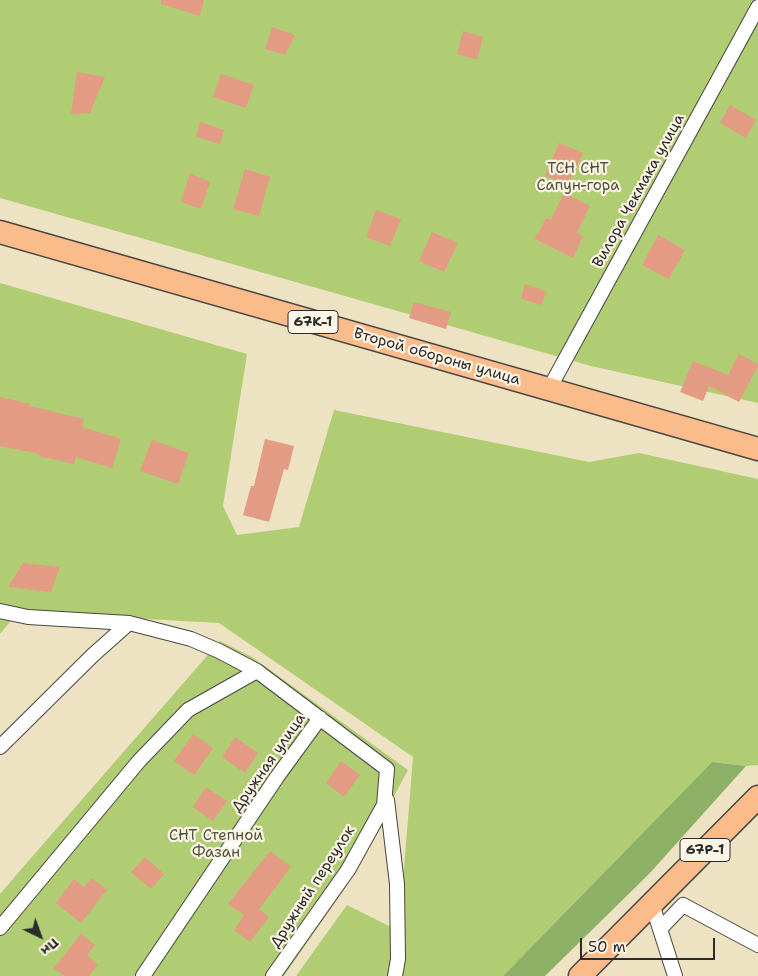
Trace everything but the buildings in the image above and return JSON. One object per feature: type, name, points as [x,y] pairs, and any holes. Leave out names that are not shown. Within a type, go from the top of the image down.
[{"type":"main road","name":"Второй обороны улица","points":[[0,232],[758,448]]},
{"type":"main road","name":"67Р-1","points":[[580,976],[758,797]]},
{"type":"street","name":"Вилора Чекмака улица","points":[[549,390],[758,7]]},
{"type":"street","name":"Дружный переулок","points":[[0,611],[28,617],[129,624],[191,639],[257,671],[387,769],[384,805],[348,870],[281,972]]},
{"type":"street","points":[[0,746],[86,662],[129,624]]},
{"type":"street","points":[[0,928],[139,761],[188,710],[257,671]]},
{"type":"street","name":"Дружная улица","points":[[143,976],[320,718]]},
{"type":"street","points":[[385,788],[397,884],[398,959],[395,976]]},
{"type":"street","points":[[652,904],[675,976]]},
{"type":"street","points":[[660,930],[683,906],[758,945]]},
{"type":"green space","name":"ТСН СНТ Сапун-гора","points":[[0,0],[758,0],[758,403],[591,366],[0,198]]},
{"type":"green space","points":[[0,283],[247,354],[223,506],[237,535],[299,527],[334,410],[589,462],[639,453],[758,479],[758,765],[746,766],[712,762],[503,976],[296,976],[347,905],[399,931],[413,757],[219,623],[18,612],[0,634]]},
{"type":"green space","name":"СНТ Степной Фазан","points":[[220,641],[252,657],[408,770],[345,888],[284,976],[0,976],[0,894]]},
{"type":"green space","points":[[712,762],[746,766],[649,874],[545,976],[503,976]]}]
